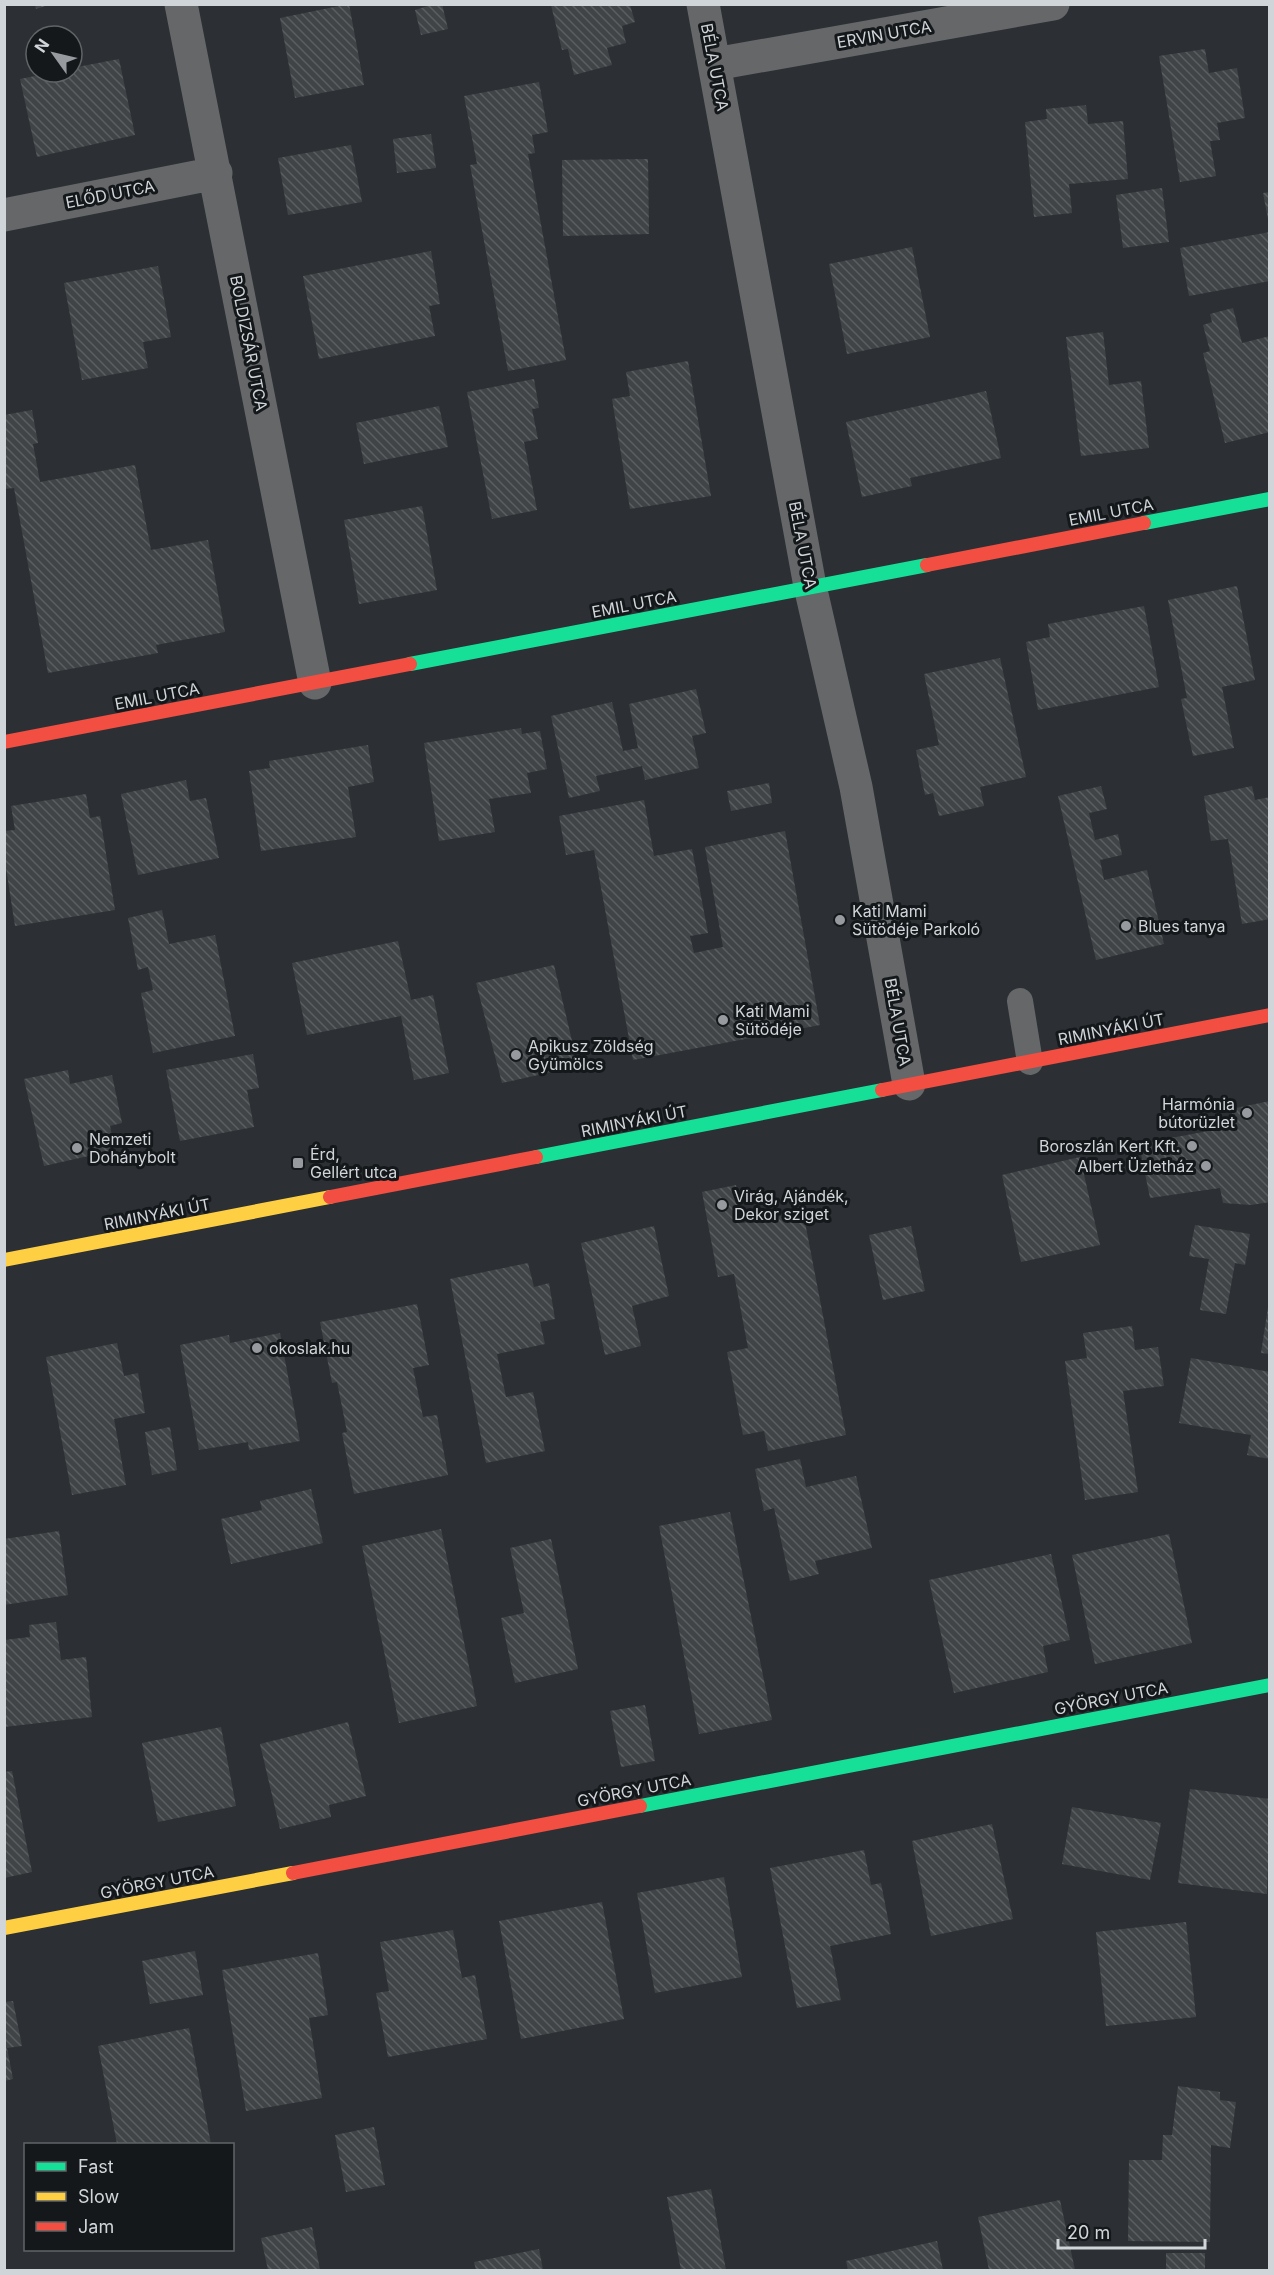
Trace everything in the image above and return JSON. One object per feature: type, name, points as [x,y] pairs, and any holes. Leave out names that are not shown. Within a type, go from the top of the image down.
[{"type":"street","name":"BOLDIZSÁR UTCA","points":[[181,4],[315,683]]},
{"type":"street","name":"BÉLA UTCA","points":[[703,4],[810,586],[856,787],[909,1084]]},
{"type":"street","name":"ERVIN UTCA","points":[[715,64],[1053,4]]},
{"type":"street","name":"ELŐD UTCA","points":[[4,215],[216,173]]},
{"type":"street","name":"EMIL UTCA","points":[[4,742],[1269,499]]},
{"type":"street","name":"RIMINYÁKI ÚT","points":[[4,1260],[1269,1015]]},
{"type":"street","name":"GYÖRGY UTCA","points":[[4,1928],[1269,1684]]},
{"type":"lane","points":[[1020,1001],[1030,1062]]},
{"type":"building","points":[[35,4],[49,4],[49,5],[36,9]]},
{"type":"building","points":[[349,4],[364,85],[295,98],[280,18]]},
{"type":"building","points":[[442,4],[448,29],[421,35],[415,10]]},
{"type":"building","points":[[551,5],[630,5],[635,22],[622,26],[626,43],[607,48],[612,65],[574,75],[568,49],[562,50]]},
{"type":"building","points":[[1205,49],[1209,73],[1237,68],[1245,118],[1217,123],[1220,140],[1210,141],[1216,176],[1180,182],[1159,56]]},
{"type":"building","points":[[119,59],[135,135],[37,157],[20,79],[24,78],[24,84],[84,84],[84,66]]},
{"type":"building","points":[[539,82],[548,132],[532,135],[535,153],[528,154],[566,360],[508,371],[470,165],[477,164],[464,96]]},
{"type":"building","points":[[1086,105],[1088,124],[1123,121],[1128,179],[1069,184],[1072,213],[1034,217],[1025,122],[1047,119],[1046,109]]},
{"type":"building","points":[[431,134],[436,168],[397,173],[393,139]]},
{"type":"building","points":[[351,145],[362,202],[288,215],[278,158]]},
{"type":"building","points":[[648,159],[649,234],[563,236],[562,160]]},
{"type":"building","points":[[1162,188],[1169,242],[1123,248],[1116,195]]},
{"type":"building","points":[[1270,192],[1270,219],[1268,219],[1263,193]]},
{"type":"building","points":[[1270,232],[1270,281],[1189,296],[1180,248]]},
{"type":"building","points":[[912,247],[930,337],[847,354],[829,264]]},
{"type":"building","points":[[431,251],[440,304],[429,306],[435,336],[319,359],[303,276]]},
{"type":"building","points":[[158,266],[171,337],[143,342],[148,368],[82,380],[64,283]]},
{"type":"building","points":[[1233,308],[1242,343],[1270,336],[1270,432],[1225,443],[1203,353],[1210,351],[1203,325],[1212,322],[1210,314]]},
{"type":"building","points":[[1103,332],[1109,385],[1141,381],[1149,448],[1081,456],[1066,337]]},
{"type":"building","points":[[688,361],[711,496],[630,509],[612,399],[630,396],[626,372]]},
{"type":"building","points":[[534,379],[539,408],[532,409],[538,439],[524,442],[537,510],[492,519],[467,392]]},
{"type":"building","points":[[986,391],[1001,458],[910,478],[912,486],[862,497],[846,422]]},
{"type":"building","points":[[439,406],[448,447],[364,464],[356,423]]},
{"type":"building","points":[[32,410],[38,443],[33,444],[40,482],[135,465],[151,550],[208,540],[225,632],[156,645],[158,653],[48,673],[14,488],[4,489],[4,415]]},
{"type":"building","points":[[422,506],[437,590],[359,604],[344,520]]},
{"type":"building","points":[[1237,586],[1255,680],[1222,687],[1234,748],[1193,756],[1181,699],[1187,698],[1168,600]]},
{"type":"building","points":[[1144,606],[1159,687],[1038,710],[1026,642],[1050,637],[1048,624]]},
{"type":"building","points":[[1000,658],[1026,777],[980,787],[984,806],[939,816],[933,793],[925,795],[916,750],[939,745],[924,674]]},
{"type":"building","points":[[696,689],[706,733],[692,736],[699,768],[645,780],[642,766],[596,776],[600,791],[569,798],[551,716],[612,702],[623,751],[638,748],[629,704]]},
{"type":"building","points":[[521,728],[522,734],[540,731],[547,769],[527,773],[531,793],[489,799],[495,832],[439,841],[424,743]]},
{"type":"building","points":[[368,745],[374,782],[348,787],[356,837],[261,851],[249,771],[270,768],[269,761]]},
{"type":"building","points":[[186,780],[190,801],[206,798],[219,858],[138,875],[121,794]]},
{"type":"building","points":[[769,783],[772,803],[731,811],[727,791]]},
{"type":"building","points":[[1101,786],[1107,809],[1089,813],[1095,840],[1118,834],[1122,855],[1100,860],[1104,880],[1147,870],[1164,944],[1096,960],[1058,796]]},
{"type":"building","points":[[1252,786],[1255,800],[1270,797],[1270,919],[1242,924],[1228,839],[1211,841],[1204,796]]},
{"type":"building","points":[[86,794],[90,818],[100,816],[115,910],[15,926],[4,855],[4,831],[15,830],[11,806]]},
{"type":"building","points":[[644,800],[654,856],[692,849],[708,933],[690,936],[694,953],[723,947],[705,847],[785,831],[820,1025],[633,1060],[594,850],[566,855],[559,816]]},
{"type":"building","points":[[162,910],[169,944],[215,935],[235,1036],[153,1053],[141,993],[153,990],[148,967],[138,970],[128,918]]},
{"type":"building","points":[[398,941],[411,1000],[433,995],[449,1073],[414,1080],[401,1016],[307,1035],[292,963]]},
{"type":"building","points":[[554,965],[578,1066],[502,1083],[476,983]]},
{"type":"building","points":[[253,1054],[259,1088],[247,1090],[254,1127],[180,1141],[166,1070]]},
{"type":"building","points":[[68,1070],[70,1084],[112,1075],[122,1123],[110,1126],[115,1150],[44,1166],[24,1079]]},
{"type":"building","name":"Albert Üzletház","points":[[1270,1101],[1270,1202],[1251,1205],[1223,1203],[1220,1188],[1150,1198],[1139,1144],[1235,1126],[1231,1109]]},
{"type":"building","points":[[1080,1157],[1100,1245],[1021,1262],[1002,1175]]},
{"type":"building","points":[[736,1185],[743,1223],[803,1212],[846,1435],[768,1451],[764,1431],[743,1435],[727,1352],[748,1348],[734,1274],[718,1277],[702,1192]]},
{"type":"building","points":[[1195,1225],[1250,1234],[1245,1265],[1235,1263],[1226,1314],[1200,1310],[1209,1259],[1189,1256]]},
{"type":"building","points":[[654,1226],[669,1296],[632,1306],[641,1346],[605,1355],[581,1243]]},
{"type":"building","points":[[911,1226],[925,1291],[883,1300],[869,1235]]},
{"type":"building","points":[[528,1263],[534,1287],[549,1283],[555,1319],[540,1322],[545,1344],[497,1354],[506,1397],[533,1392],[545,1451],[486,1463],[450,1279]]},
{"type":"building","points":[[417,1304],[429,1365],[413,1368],[423,1417],[437,1415],[448,1475],[354,1494],[342,1433],[347,1432],[337,1382],[332,1383],[320,1322]]},
{"type":"building","points":[[1268,1307],[1270,1307],[1270,1354],[1261,1353]]},
{"type":"building","points":[[1132,1326],[1135,1350],[1158,1347],[1164,1386],[1123,1391],[1138,1492],[1085,1500],[1065,1361],[1087,1358],[1083,1333]]},
{"type":"building","points":[[280,1333],[300,1441],[249,1450],[248,1442],[199,1450],[180,1345],[229,1335],[230,1343]]},
{"type":"building","points":[[117,1343],[124,1376],[138,1373],[145,1413],[114,1419],[126,1485],[72,1495],[46,1357]]},
{"type":"building","points":[[1191,1358],[1270,1372],[1270,1459],[1247,1455],[1251,1435],[1179,1423]]},
{"type":"building","points":[[170,1427],[177,1470],[152,1475],[145,1432]]},
{"type":"building","points":[[800,1459],[806,1487],[856,1476],[872,1548],[815,1561],[819,1574],[790,1581],[774,1508],[764,1511],[755,1469]]},
{"type":"building","points":[[311,1489],[323,1543],[231,1564],[221,1519],[262,1510],[260,1501]]},
{"type":"building","points":[[730,1512],[772,1720],[699,1734],[659,1526]]},
{"type":"building","points":[[441,1529],[477,1706],[399,1723],[362,1546]]},
{"type":"building","points":[[59,1531],[68,1595],[4,1605],[4,1539]]},
{"type":"building","points":[[1169,1534],[1192,1643],[1095,1664],[1072,1555]]},
{"type":"building","points":[[551,1539],[578,1669],[515,1683],[501,1618],[524,1613],[510,1548]]},
{"type":"building","points":[[1051,1554],[1070,1640],[1043,1646],[1048,1672],[954,1693],[929,1580]]},
{"type":"building","points":[[56,1622],[61,1660],[86,1657],[92,1717],[4,1727],[4,1640],[30,1637],[29,1625]]},
{"type":"building","points":[[645,1705],[655,1761],[621,1767],[610,1711]]},
{"type":"building","points":[[348,1722],[366,1796],[329,1805],[331,1817],[280,1829],[260,1744]]},
{"type":"building","points":[[221,1727],[236,1806],[158,1822],[142,1743]]},
{"type":"building","points":[[12,1771],[32,1872],[4,1878],[4,1772]]},
{"type":"building","points":[[1190,1789],[1270,1799],[1267,1894],[1178,1883]]},
{"type":"building","points":[[1072,1807],[1161,1823],[1150,1880],[1062,1864]]},
{"type":"building","points":[[992,1824],[1013,1919],[931,1936],[912,1841]]},
{"type":"building","points":[[864,1850],[871,1885],[881,1883],[891,1934],[830,1946],[841,2000],[797,2008],[770,1868]]},
{"type":"building","points":[[724,1877],[742,1977],[655,1993],[637,1893]]},
{"type":"building","points":[[602,1902],[624,2019],[521,2039],[499,1921]]},
{"type":"building","points":[[1186,1922],[1196,2017],[1106,2026],[1096,1932]]},
{"type":"building","points":[[453,1930],[462,1978],[475,1975],[487,2039],[388,2057],[376,1993],[389,1991],[380,1942]]},
{"type":"building","points":[[195,1951],[203,1995],[150,2004],[142,1961]]},
{"type":"building","points":[[318,1953],[328,2015],[309,2018],[322,2098],[246,2111],[222,1970]]},
{"type":"building","points":[[13,2001],[22,2046],[7,2048],[13,2079],[4,2081],[4,2002]]},
{"type":"building","points":[[189,2028],[211,2143],[117,2143],[98,2046]]},
{"type":"building","points":[[1178,2086],[1220,2092],[1220,2100],[1236,2102],[1230,2148],[1211,2145],[1210,2242],[1128,2241],[1129,2160],[1162,2160],[1163,2135],[1172,2135]]},
{"type":"building","points":[[374,2127],[385,2185],[346,2192],[335,2135]]},
{"type":"building","points":[[711,2189],[726,2270],[681,2270],[667,2197]]},
{"type":"building","points":[[1060,2200],[1075,2270],[989,2270],[978,2217]]},
{"type":"building","points":[[312,2227],[320,2270],[268,2270],[261,2238]]},
{"type":"building","points":[[937,2241],[943,2270],[848,2270],[846,2261]]},
{"type":"building","points":[[539,2249],[543,2270],[476,2270],[474,2262]]},
{"type":"building","points":[[1166,2253],[1205,2253],[1205,2270],[1166,2270]]},
{"type":"traffic: fast","points":[[1144,523],[1270,499]]},
{"type":"traffic: fast","points":[[410,664],[927,565]]},
{"type":"traffic: fast","points":[[536,1157],[882,1090]]},
{"type":"traffic: fast","points":[[640,1806],[1270,1685]]},
{"type":"traffic: slow","points":[[4,1260],[330,1197]]},
{"type":"traffic: slow","points":[[4,1928],[293,1873]]},
{"type":"traffic: jam","points":[[927,565],[1144,523]]},
{"type":"traffic: jam","points":[[4,742],[410,664]]},
{"type":"traffic: jam","points":[[882,1090],[1270,1015]]},
{"type":"traffic: jam","points":[[330,1197],[536,1157]]},
{"type":"traffic: jam","points":[[293,1873],[640,1806]]},
{"type":"place","name":"Kati Mami Sütödéje Parkoló","points":[[840,920]]},
{"type":"place","name":"Blues tanya","points":[[1126,926]]},
{"type":"place","name":"Kati Mami Sütödéje","points":[[723,1020]]},
{"type":"place","name":"Apikusz Zöldség Gyümölcs","points":[[516,1055]]},
{"type":"place","name":"Harmónia bútorüzlet","points":[[1247,1113]]},
{"type":"place","name":"Boroszlán Kert Kft.","points":[[1192,1146]]},
{"type":"place","name":"Nemzeti Dohánybolt","points":[[77,1148]]},
{"type":"place","name":"Érd, Gellért utca","points":[[298,1163]]},
{"type":"place","name":"Albert Üzletház","points":[[1206,1166]]},
{"type":"place","name":"Virág, Ajándék, Dekor sziget","points":[[722,1205]]},
{"type":"place","name":"okoslak.hu","points":[[257,1348]]}]
